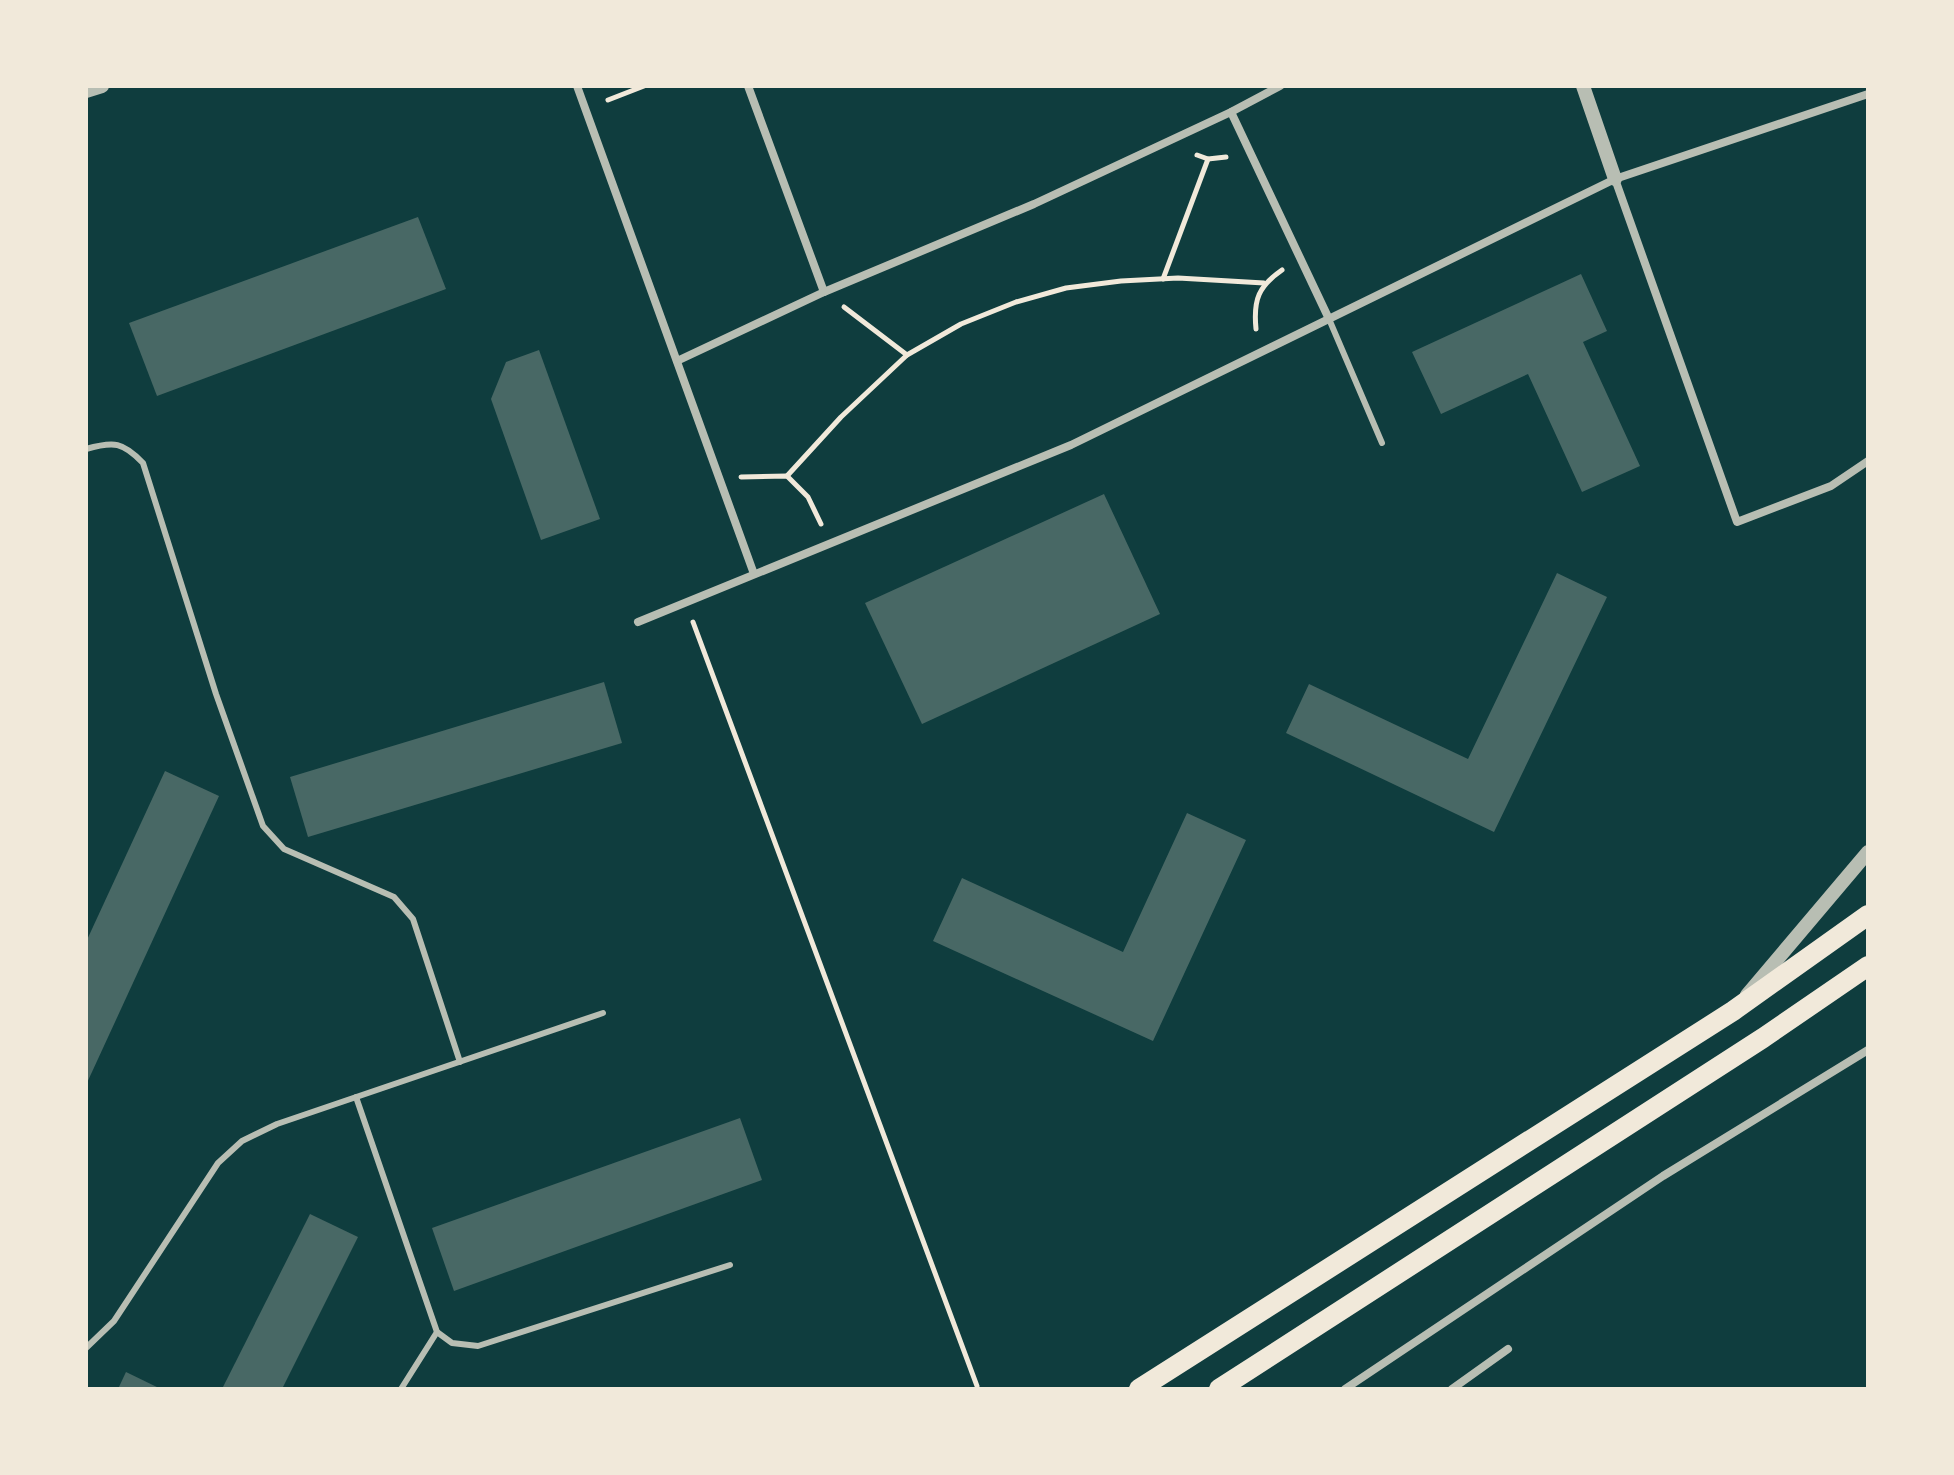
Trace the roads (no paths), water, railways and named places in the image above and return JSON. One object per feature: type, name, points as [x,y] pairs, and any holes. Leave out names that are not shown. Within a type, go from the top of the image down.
[{"type":"main road","points":[[1139,1389],[1733,1011],[1868,915]]},
{"type":"main road","points":[[1219,1389],[1763,1038],[1868,966]]},
{"type":"street","points":[[86,91],[102,86]]},
{"type":"street","points":[[577,86],[754,574]]},
{"type":"street","points":[[748,86],[824,292]]},
{"type":"street","points":[[677,361],[824,292],[1034,204],[1280,86]]},
{"type":"street","points":[[1583,86],[1737,522],[1831,486],[1868,461]]},
{"type":"street","points":[[638,622],[1071,445],[1615,179],[1868,94]]},
{"type":"street","points":[[1231,112],[1329,319]]},
{"type":"street","points":[[1733,1011],[1868,852]]},
{"type":"street","points":[[1345,1389],[1663,1176],[1868,1050]]},
{"type":"street","points":[[1452,1389],[1508,1349]]},
{"type":"lane","points":[[1329,319],[1382,443]]},
{"type":"lane","points":[[86,449],[103,444],[127,447],[143,463],[216,694],[263,826],[284,849],[394,897],[413,919],[460,1062]]},
{"type":"lane","points":[[86,1348],[114,1321],[218,1163],[242,1141],[277,1124],[603,1013]]},
{"type":"lane","points":[[356,1097],[437,1332],[452,1343],[478,1346],[730,1265]]},
{"type":"lane","points":[[401,1389],[437,1332]]}]
